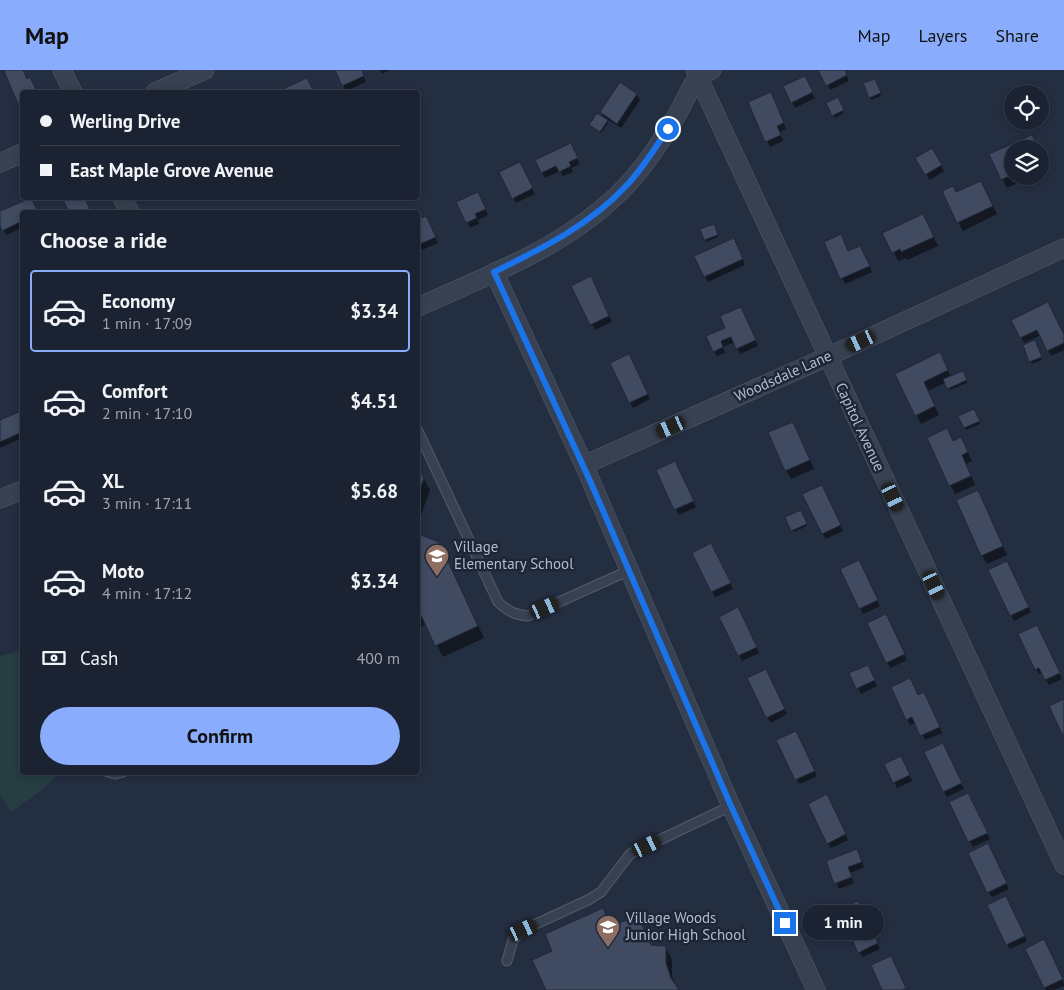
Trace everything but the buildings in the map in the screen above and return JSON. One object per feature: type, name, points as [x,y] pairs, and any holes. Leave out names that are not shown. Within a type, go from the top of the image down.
[{"type":"street","points":[[62,70],[72,90]]},
{"type":"street","points":[[160,90],[205,70]]},
{"type":"street","points":[[420,306],[546,246],[573,231],[593,216],[628,184],[648,158],[678,114],[702,72]]},
{"type":"street","name":"Capitol Avenue","points":[[702,72],[827,357],[1064,865]]},
{"type":"street","points":[[0,163],[20,154]]},
{"type":"street","name":"Woodsdale Lane","points":[[584,465],[827,357],[1064,248]]},
{"type":"street","points":[[494,272],[584,465],[731,806],[816,990]]},
{"type":"street","points":[[0,499],[20,491]]},
{"type":"lane","points":[[420,434],[498,602],[507,610],[517,615],[528,616],[630,570]]},
{"type":"lane","points":[[507,961],[513,940],[523,930],[588,900],[600,892],[630,854],[731,806]]},
{"type":"green space","points":[[20,651],[20,775],[58,775],[38,793],[11,812],[0,795],[0,656]]},
{"type":"place","name":"Village Elementary School","points":[[437,577]]},
{"type":"place","name":"Village Woods Junior High School","points":[[608,948]]},
{"type":"route","points":[[668,129],[628,184],[593,216],[573,231],[494,272],[630,570],[731,806],[785,923]]}]
